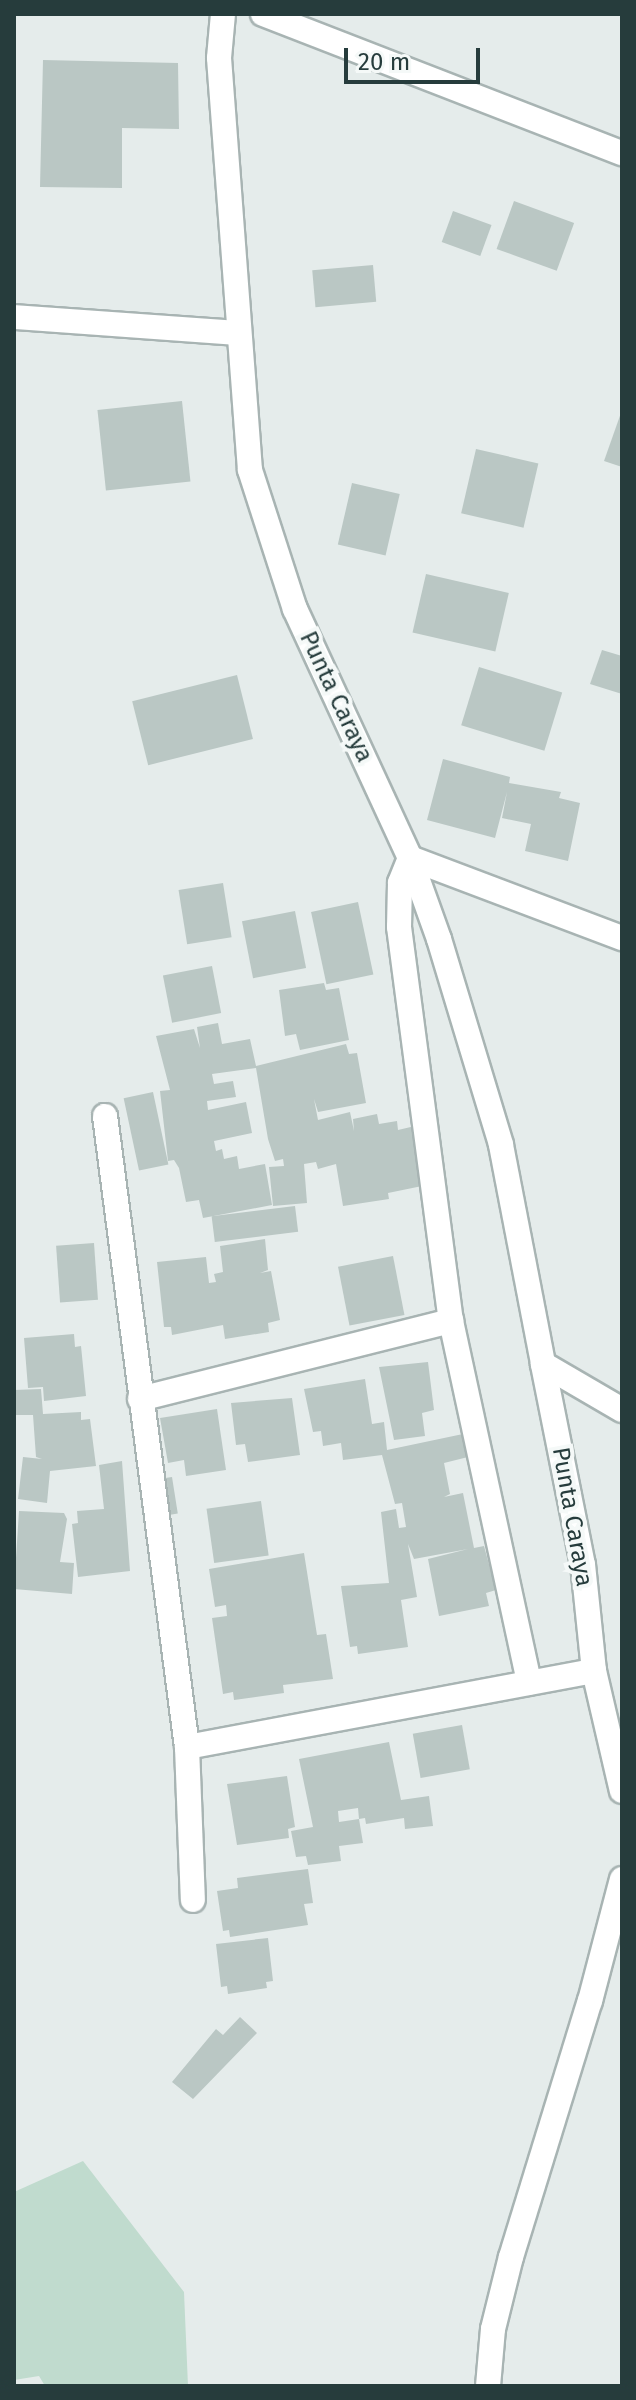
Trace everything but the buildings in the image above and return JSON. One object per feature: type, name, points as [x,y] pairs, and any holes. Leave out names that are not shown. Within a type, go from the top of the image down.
[{"type":"street","name":"Punta Caraya","points":[[223,14],[219,58],[236,333],[250,470],[295,609],[410,858],[501,1145],[583,1565],[594,1671],[622,1791]]},
{"type":"street","points":[[263,14],[622,153]]},
{"type":"street","points":[[14,317],[236,333]]},
{"type":"street","points":[[529,1683],[451,1321],[399,927],[400,883],[410,858],[622,938]]},
{"type":"street","points":[[105,1116],[187,1747],[193,1900]]},
{"type":"street","points":[[140,1399],[451,1321]]},
{"type":"street","points":[[543,1364],[622,1410]]},
{"type":"street","points":[[187,1747],[594,1671]]},
{"type":"street","points":[[488,2386],[493,2329],[511,2257],[590,2001],[622,1879]]},
{"type":"green space","points":[[83,2161],[184,2292],[188,2386],[45,2386],[39,2376],[14,2380],[14,2192]]}]
